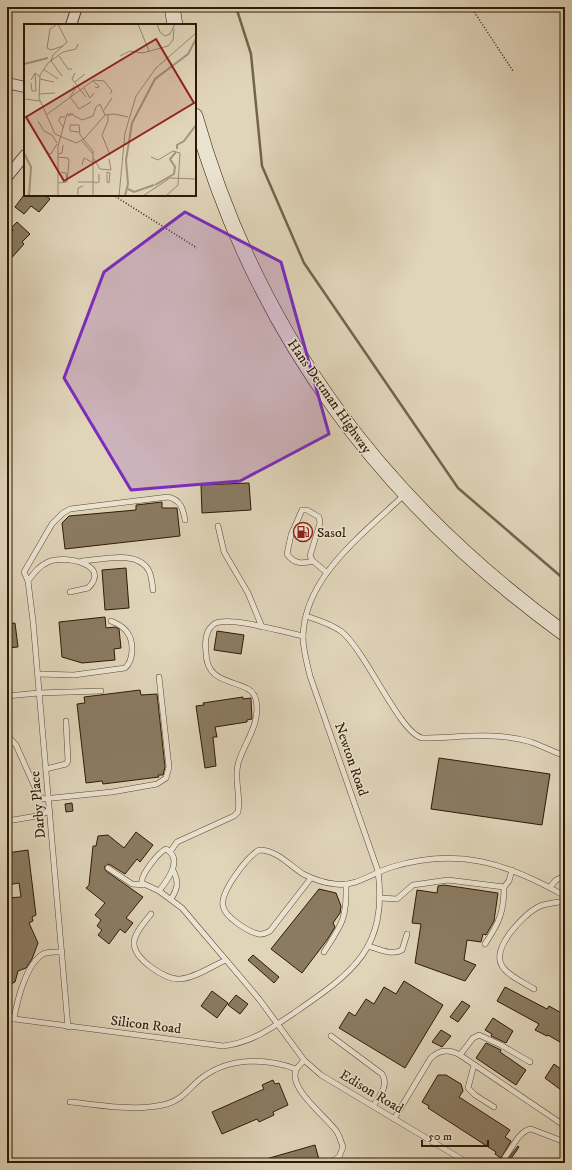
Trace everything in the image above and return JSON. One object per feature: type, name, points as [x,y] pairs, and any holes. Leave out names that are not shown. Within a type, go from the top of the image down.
[{"type":"street","points":[[71,24],[76,7]]},
{"type":"street","points":[[172,7],[175,24]]},
{"type":"street","points":[[7,83],[24,87]]},
{"type":"street","name":"Hans Dettman Highway","points":[[196,120],[205,152],[222,198],[252,268],[271,306],[300,357],[350,429],[405,494],[450,539],[495,580],[565,634]]},
{"type":"street","points":[[7,177],[24,156]]},
{"type":"lane","name":"Newton Road","points":[[277,1024],[340,981],[349,973],[368,946],[377,920],[380,898],[378,871],[310,676],[303,636],[310,602],[326,572],[405,494]]},
{"type":"lane","name":"Darby Place","points":[[68,1027],[38,674],[28,581],[24,575],[26,567],[52,524],[70,509],[168,496],[180,503],[185,520]]},
{"type":"lane","points":[[313,562],[301,564],[293,560],[287,554],[291,535],[302,510],[317,516],[320,520],[310,551],[310,556],[313,562],[326,572]]},
{"type":"lane","points":[[218,526],[224,552],[253,603],[262,627]]},
{"type":"lane","points":[[28,581],[35,571],[49,561],[59,559],[82,562],[117,558],[138,560],[145,565],[149,571],[153,590]]},
{"type":"lane","points":[[70,592],[88,588],[94,580],[94,573],[91,568],[82,562]]},
{"type":"lane","points":[[306,616],[335,627],[347,638],[358,650],[400,717],[416,736],[422,738],[471,736],[511,737],[531,742],[565,756]]},
{"type":"lane","points":[[38,674],[74,675],[125,668],[131,659],[128,632],[111,620]]},
{"type":"lane","points":[[170,852],[178,842],[234,816],[238,812],[236,776],[238,764],[256,719],[256,700],[252,692],[221,679],[211,671],[208,666],[205,640],[209,630],[218,622],[230,622],[303,636]]},
{"type":"lane","points":[[7,735],[16,746],[38,794],[43,799],[112,792],[157,784],[166,778],[169,767],[160,677]]},
{"type":"lane","points":[[7,696],[39,693],[102,691]]},
{"type":"lane","points":[[46,769],[62,766],[68,761],[66,721]]},
{"type":"lane","points":[[7,821],[37,816],[50,811]]},
{"type":"lane","points":[[144,885],[141,880],[143,875],[166,849],[170,852],[174,862],[173,870],[159,892]]},
{"type":"lane","points":[[311,878],[270,931],[265,934],[260,935],[254,932],[233,920],[224,911],[223,900],[246,860],[259,850],[273,853],[311,878],[335,884],[346,884],[362,880],[378,871],[409,862],[448,858],[490,862],[550,887],[565,896]]},
{"type":"lane","name":"Edison Road","points":[[108,868],[132,884],[144,885],[159,892],[182,908],[259,999],[304,1060],[321,1075],[468,1163]]},
{"type":"lane","points":[[171,900],[178,886],[177,878],[173,870]]},
{"type":"lane","points":[[485,944],[498,924],[502,913],[504,887],[509,881],[512,870]]},
{"type":"lane","points":[[550,887],[556,880],[565,876]]},
{"type":"lane","points":[[380,898],[397,899],[413,885],[448,880],[504,887]]},
{"type":"lane","points":[[324,952],[345,918],[347,908],[346,884]]},
{"type":"lane","points":[[534,989],[502,967],[499,960],[501,946],[522,920],[533,910],[546,904],[565,901]]},
{"type":"lane","points":[[151,914],[135,938],[134,944],[143,961],[157,971],[172,978],[183,979],[226,960]]},
{"type":"lane","points":[[368,946],[390,952],[397,952],[402,950],[407,934]]},
{"type":"lane","points":[[14,1019],[18,998],[41,955],[47,952],[62,952]]},
{"type":"lane","name":"Silicon Road","points":[[7,1018],[224,1046],[248,1041],[277,1024]]},
{"type":"lane","points":[[460,1055],[473,1038],[479,1035],[489,1038],[530,1062]]},
{"type":"lane","points":[[331,1036],[382,1074],[386,1079],[386,1085],[374,1106]]},
{"type":"lane","points":[[394,1118],[434,1055],[447,1050],[460,1055],[565,1126]]},
{"type":"lane","points":[[70,1102],[124,1107],[166,1104],[177,1100],[204,1076],[218,1068],[258,1060],[279,1063],[296,1069]]},
{"type":"lane","points":[[304,1060],[296,1069],[297,1081],[305,1098],[330,1123],[341,1140],[342,1153],[335,1161],[329,1163]]},
{"type":"lane","points":[[474,1065],[468,1088],[475,1095],[494,1107]]},
{"type":"lane","points":[[506,1157],[520,1136],[527,1129],[531,1129],[565,1142]]},
{"type":"path","points":[[471,7],[513,70]]},
{"type":"path","points":[[115,196],[197,248]]},
{"type":"highlighted area","points":[[185,212],[281,262],[329,434],[240,481],[131,490],[64,378],[104,272]]},
{"type":"building","points":[[24,195],[46,196],[50,199],[39,212],[31,206],[24,214],[15,207]]},
{"type":"building","points":[[17,222],[30,234],[22,242],[24,244],[7,263],[7,236],[13,230],[11,228]]},
{"type":"building","points":[[249,483],[251,510],[202,513],[201,485]]},
{"type":"building","points":[[162,502],[162,508],[177,508],[180,536],[65,549],[62,523],[69,516],[136,510],[136,505]]},
{"type":"building","points":[[126,568],[129,608],[105,610],[102,570]]},
{"type":"building","points":[[105,617],[106,628],[115,627],[119,629],[121,648],[114,649],[115,660],[82,663],[62,657],[59,622]]},
{"type":"building","points":[[15,623],[18,647],[7,648],[7,624]]},
{"type":"building","points":[[217,631],[244,635],[241,654],[214,650]]},
{"type":"building","points":[[140,690],[141,695],[157,694],[165,767],[163,775],[158,775],[159,777],[103,784],[102,781],[86,783],[77,704],[85,703],[84,697]]},
{"type":"building","points":[[243,697],[243,699],[251,698],[252,719],[247,720],[247,722],[215,727],[217,737],[213,737],[216,766],[205,768],[196,706],[204,705],[203,703]]},
{"type":"building","points":[[439,758],[550,774],[542,825],[431,809]]},
{"type":"building","points":[[72,803],[73,811],[66,812],[65,804]]},
{"type":"building","points":[[136,832],[153,845],[140,862],[137,859],[125,874],[109,864],[104,867],[106,871],[143,897],[126,918],[133,923],[125,933],[120,929],[109,944],[98,935],[102,930],[97,926],[101,920],[95,915],[105,903],[86,888],[89,885],[93,846],[96,846],[98,836],[108,835],[124,848]]},
{"type":"building","points":[[28,850],[36,915],[32,917],[33,921],[29,923],[38,943],[32,959],[26,968],[18,971],[15,982],[7,986],[7,898],[21,897],[19,883],[7,885],[7,853]]},
{"type":"building","points":[[444,885],[498,893],[494,921],[486,935],[483,934],[481,942],[467,940],[464,960],[476,965],[465,981],[415,963],[421,924],[412,923],[417,890],[437,893],[438,886]]},
{"type":"building","points":[[319,889],[336,893],[341,906],[340,913],[333,923],[335,927],[327,940],[302,973],[271,949]]},
{"type":"building","points":[[253,955],[279,977],[274,983],[248,960]]},
{"type":"building","points":[[404,981],[443,1005],[405,1068],[339,1028],[349,1012],[355,1016],[366,999],[374,1004],[384,987],[396,994]]},
{"type":"building","points":[[505,987],[547,1009],[549,1006],[565,1015],[565,1045],[548,1035],[547,1036],[535,1030],[539,1024],[497,1001]]},
{"type":"building","points":[[212,991],[228,1003],[217,1018],[201,1006]]},
{"type":"building","points":[[236,995],[248,1004],[240,1014],[228,1005]]},
{"type":"building","points":[[462,1001],[470,1006],[458,1022],[450,1017]]},
{"type":"building","points":[[493,1018],[513,1031],[506,1043],[491,1036],[492,1034],[485,1030]]},
{"type":"building","points":[[441,1030],[451,1036],[442,1047],[432,1042]]},
{"type":"building","points":[[486,1043],[501,1050],[500,1052],[526,1070],[516,1085],[476,1058]]},
{"type":"building","points":[[554,1064],[565,1072],[565,1093],[545,1078]]},
{"type":"building","points":[[438,1075],[446,1075],[461,1084],[463,1091],[459,1097],[510,1130],[505,1137],[511,1141],[501,1158],[495,1154],[496,1152],[428,1108],[429,1106],[422,1102]]},
{"type":"building","points":[[273,1080],[275,1084],[279,1083],[288,1105],[273,1112],[274,1115],[259,1122],[257,1119],[222,1134],[212,1112],[264,1089],[262,1085]]},
{"type":"building","points":[[315,1145],[320,1163],[259,1163],[259,1161]]},
{"type":"building","points":[[518,1146],[519,1147],[508,1163],[505,1161],[508,1159]]},
{"type":"waterway","points":[[236,7],[251,54],[262,166],[304,263],[458,488],[565,580]]},
{"type":"place","name":"Sasol","points":[[303,532]]}]
